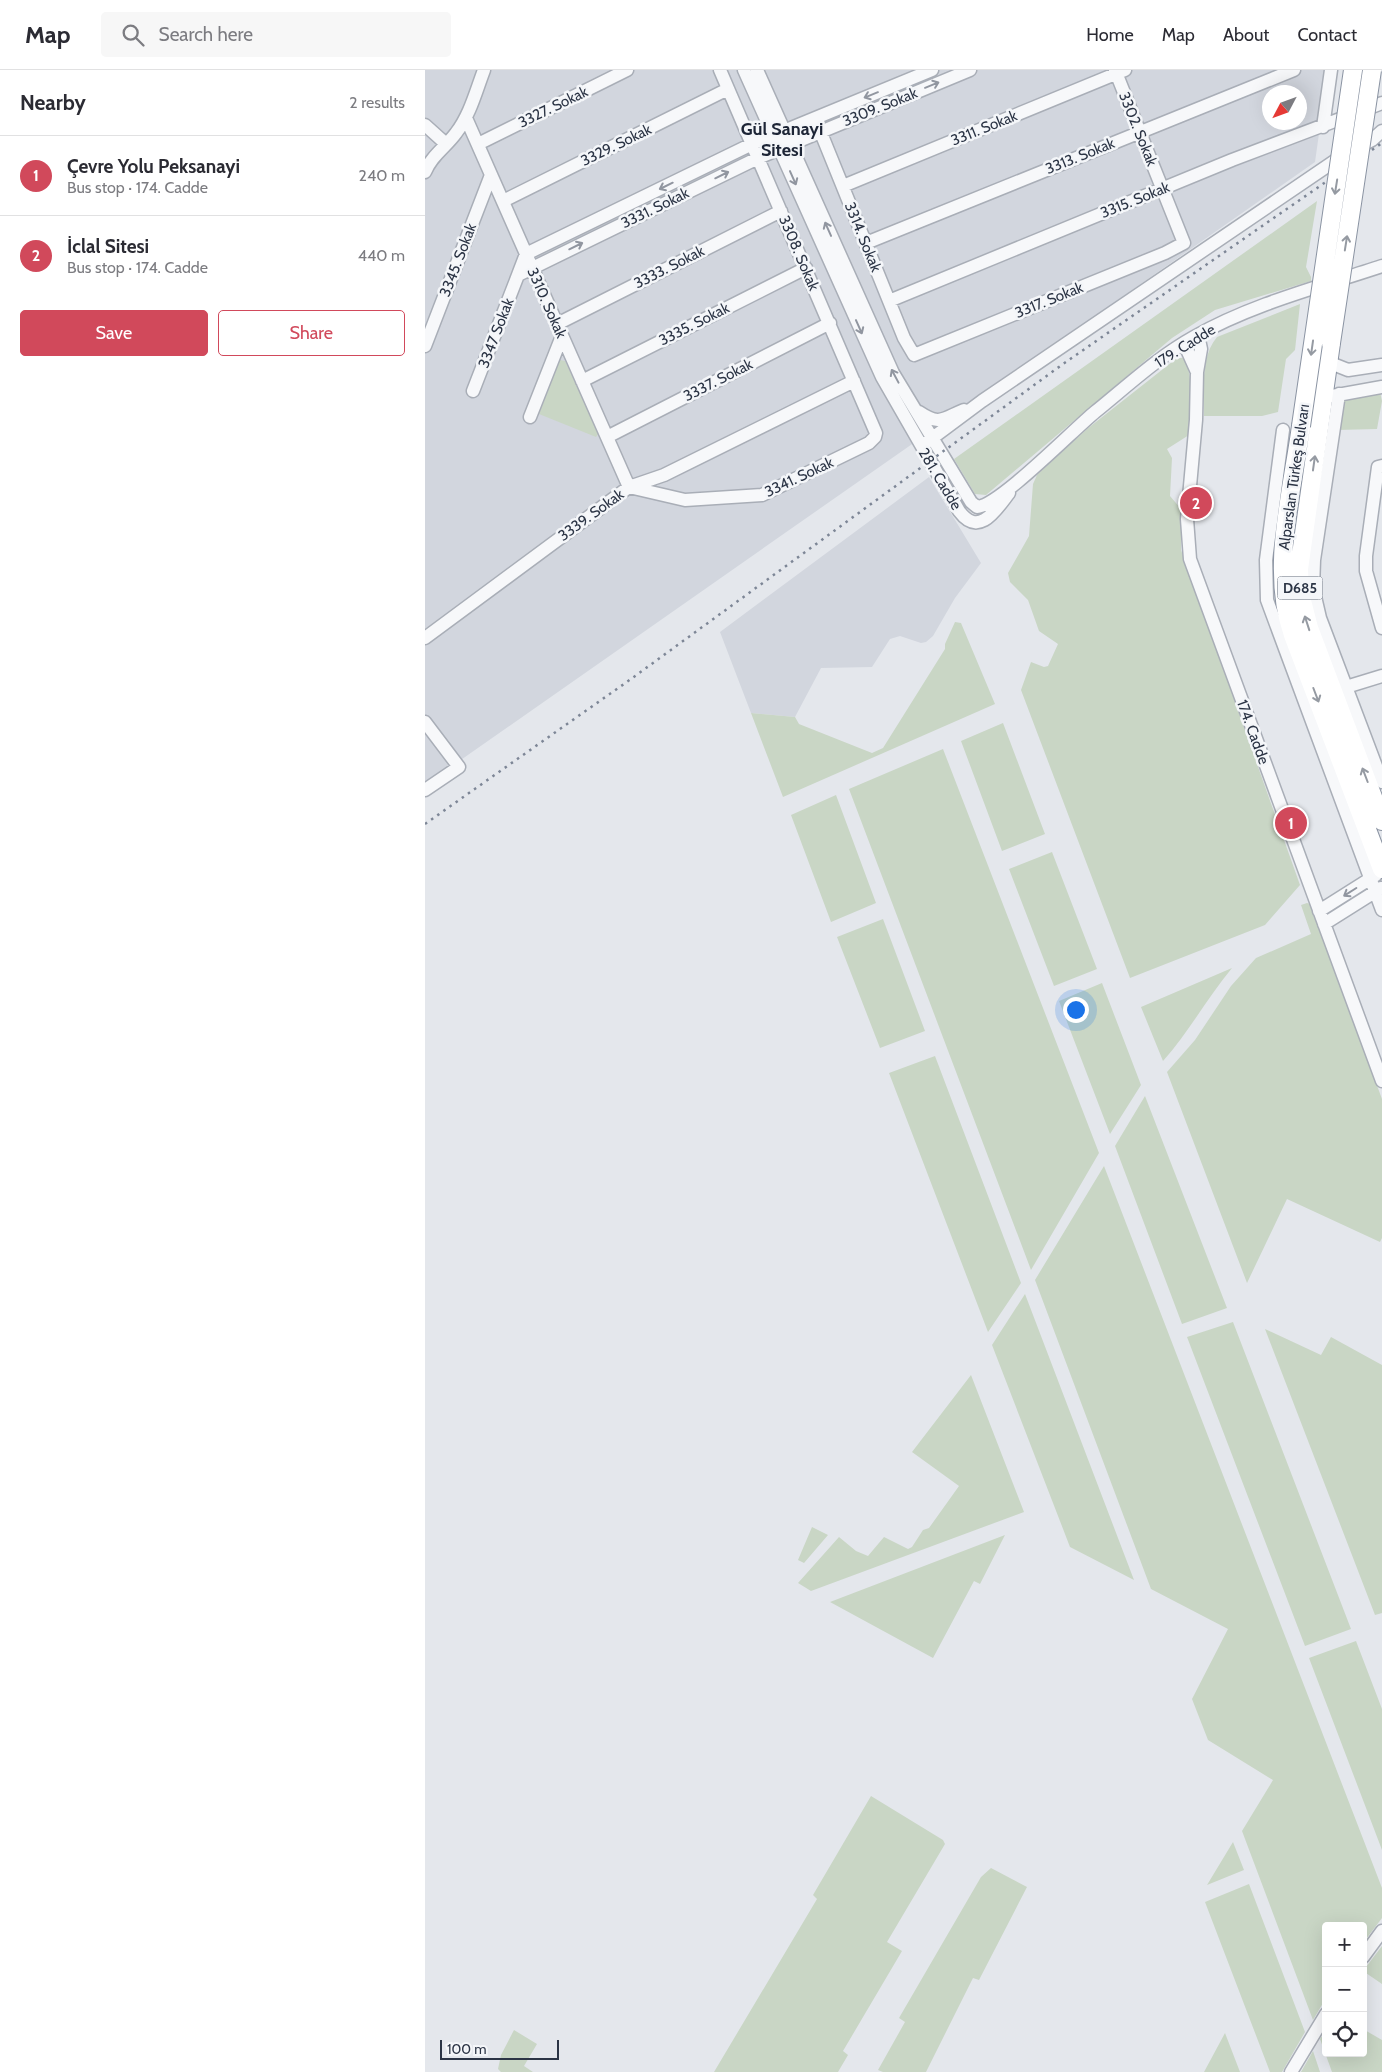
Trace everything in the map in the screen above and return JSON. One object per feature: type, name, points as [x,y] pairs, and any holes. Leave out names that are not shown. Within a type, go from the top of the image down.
[{"type":"highway","name":"Alparslan Türkeş Bulvarı","points":[[1353,70],[1282,567],[1284,604],[1293,635],[1378,873]]},
{"type":"highway","name":"Alparslan Türkeş Bulvarı","points":[[1372,70],[1328,362],[1331,397],[1299,569],[1300,593],[1309,628],[1382,821]]},
{"type":"street","name":"3327. Sokak","points":[[477,141],[627,70]]},
{"type":"street","name":"3308. Sokak","points":[[720,70],[875,428],[875,437]]},
{"type":"street","name":"281. Cadde","points":[[744,70],[779,133],[883,351],[913,407],[975,506],[985,505],[1019,480]]},
{"type":"street","name":"281. Cadde","points":[[757,70],[779,133]]},
{"type":"street","name":"3309. Sokak","points":[[779,133],[932,70]]},
{"type":"street","name":"3309. Sokak","points":[[785,146],[970,70]]},
{"type":"street","name":"3313. Sokak","points":[[865,243],[1294,70]]},
{"type":"street","points":[[1323,127],[1331,70]]},
{"type":"street","points":[[425,172],[435,153],[449,140],[466,118],[486,71]]},
{"type":"street","name":"3302. Sokak","points":[[1119,71],[1139,132],[1184,243]]},
{"type":"street","name":"3311. Sokak","points":[[843,186],[1119,71]]},
{"type":"street","name":"3329. Sokak","points":[[503,201],[728,89]]},
{"type":"street","name":"3315. Sokak","points":[[889,301],[1162,189],[1382,103]]},
{"type":"street","name":"3310. Sokak","points":[[466,118],[629,487]]},
{"type":"street","name":"3314. Sokak","points":[[815,118],[904,338],[914,355]]},
{"type":"street","points":[[425,125],[449,140],[477,141]]},
{"type":"street","points":[[921,446],[982,401],[1345,154],[1376,138],[1382,131]]},
{"type":"street","name":"3331. Sokak","points":[[526,254],[752,144],[779,133]]},
{"type":"street","name":"281. Cadde","points":[[785,146],[882,377],[959,511],[971,521],[979,522],[987,519],[1019,480]]},
{"type":"street","name":"3331. Sokak","points":[[518,275],[785,146]]},
{"type":"street","name":"3345. Sokak","points":[[425,346],[491,175]]},
{"type":"street","name":"3333. Sokak","points":[[557,324],[781,210]]},
{"type":"street","name":"3317. Sokak","points":[[914,355],[1165,253],[1184,243]]},
{"type":"street","name":"3347 Sokak","points":[[473,390],[526,254]]},
{"type":"street","name":"179. Cadde","points":[[1019,480],[1089,417],[1184,343],[1241,314],[1382,266]]},
{"type":"street","name":"3335. Sokak","points":[[582,380],[806,268]]},
{"type":"street","name":"3337. Sokak","points":[[607,437],[830,323]]},
{"type":"street","name":"174. Cadde","points":[[1198,335],[1201,349],[1197,372],[1197,420],[1187,519],[1189,554],[1382,1081]]},
{"type":"street","points":[[530,417],[562,336]]},
{"type":"street","points":[[1184,343],[1197,372]]},
{"type":"street","points":[[1328,362],[1348,370],[1382,365]]},
{"type":"street","name":"3339. Sokak","points":[[425,638],[629,487],[664,475],[854,381]]},
{"type":"street","points":[[1382,387],[1331,397],[1312,574],[1313,588],[1320,618],[1382,782]]},
{"type":"street","points":[[913,407],[932,421],[937,421],[982,401]]},
{"type":"street","points":[[1283,430],[1266,560],[1267,600],[1378,873],[1382,910]]},
{"type":"street","name":"3341. Sokak","points":[[629,487],[685,500],[762,495],[860,448],[875,437]]},
{"type":"street","points":[[1380,466],[1366,556],[1366,571],[1382,628]]},
{"type":"street","points":[[1346,687],[1382,676]]},
{"type":"street","points":[[425,722],[459,767],[425,790]]},
{"type":"street","points":[[1319,911],[1378,873]]},
{"type":"street","points":[[1323,924],[1379,890]]},
{"type":"street","points":[[1367,1952],[1382,1931]]},
{"type":"street","points":[[1291,2072],[1322,2021]]},
{"type":"shaded area","points":[[425,70],[1328,70],[1315,162],[425,785]]},
{"type":"shaded area","points":[[929,477],[981,563],[955,598],[933,636],[926,642],[921,643],[900,636],[890,639],[872,667],[821,668],[795,717],[751,713],[720,632]]},
{"type":"green space","points":[[1317,201],[1306,267],[1311,281],[1215,310],[1172,338],[986,495],[975,494],[954,459]]},
{"type":"green space","points":[[1300,304],[1295,350],[1286,359],[1278,412],[1262,416],[1204,416],[1205,364],[1217,337]]},
{"type":"green space","points":[[1177,358],[1183,358],[1187,364],[1191,395],[1189,435],[1167,449],[1172,458],[1170,496],[1181,509],[1181,550],[1300,885],[1265,925],[1130,978],[1021,690],[1031,662],[1044,667],[1048,666],[1058,644],[1039,631],[1028,600],[1010,582],[1008,573],[1029,536],[1033,484],[1037,475],[1087,429]]},
{"type":"green space","points":[[560,360],[565,361],[599,433],[596,437],[539,414]]},
{"type":"green space","points":[[1380,392],[1382,401],[1377,429],[1337,430],[1341,398]]},
{"type":"green space","points":[[955,622],[961,623],[995,704],[783,797],[751,713],[795,717],[799,724],[872,753],[883,748],[945,649],[945,644]]},
{"type":"green space","points":[[1003,723],[1045,834],[1002,851],[961,741]]},
{"type":"green space","points":[[943,749],[1099,1153],[1031,1270],[849,789]]},
{"type":"green space","points":[[836,795],[876,903],[831,922],[791,815]]},
{"type":"green space","points":[[1052,852],[1097,969],[1054,986],[1009,869]]},
{"type":"green space","points":[[1310,904],[1382,1099],[1382,1238],[1380,1242],[1287,1199],[1247,1283],[1167,1072],[1195,1040],[1231,986],[1256,958],[1311,934],[1301,905]]},
{"type":"green space","points":[[883,919],[925,1031],[880,1048],[837,937]]},
{"type":"green space","points":[[1232,968],[1181,1038],[1163,1061],[1141,1007]]},
{"type":"green space","points":[[1102,983],[1141,1085],[1110,1134],[1059,1001]]},
{"type":"green space","points":[[935,1056],[1021,1283],[988,1332],[889,1073]]},
{"type":"green space","points":[[1145,1096],[1227,1308],[1182,1324],[1115,1146]]},
{"type":"green space","points":[[1104,1166],[1382,1888],[1382,1918],[1367,1938],[1367,1922],[1322,1922],[1322,2005],[1313,2020],[1242,1831],[1273,1780],[1208,1740],[1192,1699],[1228,1629],[1151,1589],[1035,1280]]},
{"type":"green space","points":[[1025,1294],[1134,1580],[1070,1547],[992,1345]]},
{"type":"green space","points":[[1233,1322],[1351,1629],[1305,1646],[1187,1337]]},
{"type":"green space","points":[[1265,1329],[1321,1355],[1331,1337],[1382,1365],[1382,1613],[1375,1615]]},
{"type":"green space","points":[[971,1375],[1024,1512],[811,1591],[798,1583],[839,1537],[856,1551],[868,1556],[884,1537],[908,1549],[912,1547],[923,1530],[929,1528],[959,1486],[912,1452]]},
{"type":"green space","points":[[812,1527],[828,1535],[804,1563],[798,1560]]},
{"type":"green space","points":[[1005,1535],[980,1584],[974,1581],[933,1658],[830,1602]]},
{"type":"green space","points":[[1356,1641],[1382,1709],[1382,1850],[1309,1658]]},
{"type":"green space","points":[[871,1796],[943,1840],[945,1844],[887,1942],[902,1951],[843,2051],[848,2055],[838,2072],[714,2072],[817,1899],[813,1895]]},
{"type":"green space","points":[[1233,1842],[1244,1870],[1207,1885]]},
{"type":"green space","points":[[991,1868],[1027,1887],[979,1980],[973,1978],[926,2072],[883,2072],[878,2070],[905,2022],[899,2018],[981,1877]]},
{"type":"green space","points":[[1249,1884],[1305,2032],[1282,2072],[1270,2072],[1205,1902]]},
{"type":"green space","points":[[1382,1946],[1382,1984],[1367,1974],[1367,1966]]},
{"type":"green space","points":[[514,2030],[537,2044],[524,2066],[533,2072],[501,2072],[498,2069],[501,2055]]},
{"type":"green space","points":[[1367,2031],[1382,2040],[1382,2072],[1332,2072],[1327,2057],[1367,2057]]},
{"type":"green space","points":[[1225,2033],[1240,2072],[1204,2072]]},
{"type":"green space","points":[[1313,2051],[1320,2072],[1301,2072]]},
{"type":"railway","points":[[425,824],[631,679],[1063,364],[1382,143]]},
{"type":"place","name":"İclal Sitesi","points":[[1196,503]]},
{"type":"place","name":"Çevre Yolu Peksanayi","points":[[1291,823]]},
{"type":"district","name":"Gül Sanayi Sitesi","points":[[782,139]]}]
